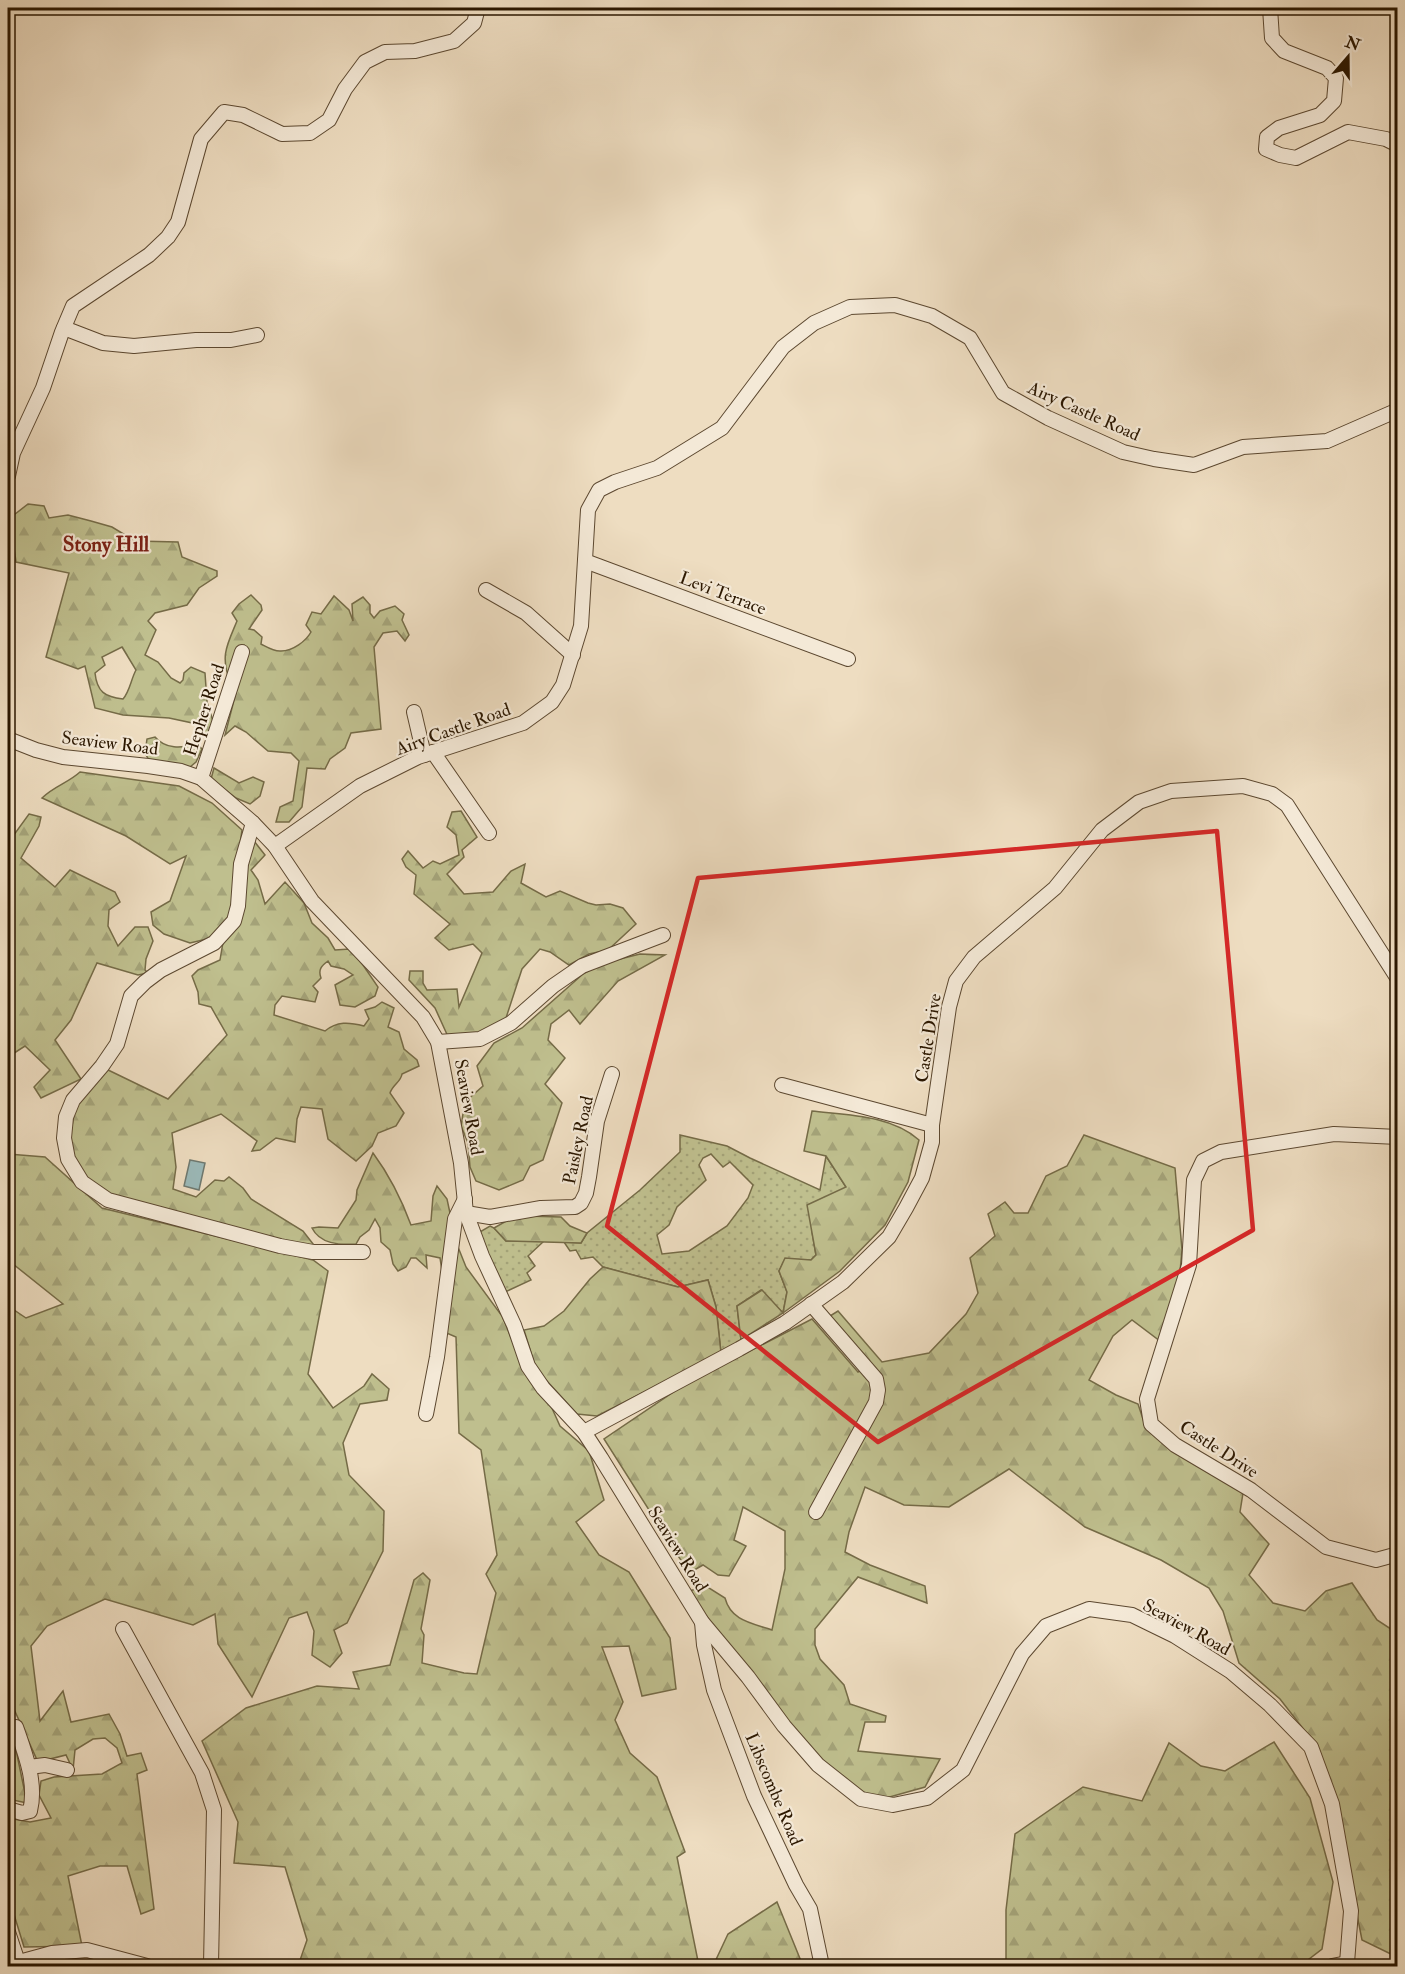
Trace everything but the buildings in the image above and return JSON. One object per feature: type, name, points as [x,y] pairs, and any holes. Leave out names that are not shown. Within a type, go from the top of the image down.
[{"type":"street","points":[[8,476],[14,453],[73,306],[149,255],[168,237],[178,222],[201,139],[224,112],[243,115],[282,134],[310,133],[329,120],[345,89],[365,63],[385,51],[415,51],[454,41],[474,23],[478,8]]},
{"type":"street","points":[[1270,8],[1272,38],[1284,51],[1327,68],[1336,78],[1334,101],[1320,116],[1278,128],[1267,137],[1266,149],[1280,156],[1296,158],[1348,132],[1386,139],[1398,145]]},
{"type":"street","name":"Airy Castle Road","points":[[275,846],[360,786],[429,753],[523,723],[552,702],[563,685],[581,626],[588,510],[599,490],[615,482],[657,468],[722,428],[783,347],[814,323],[850,307],[895,305],[932,316],[970,338],[1003,393],[1048,418],[1123,452],[1154,459],[1194,465],[1243,447],[1327,441],[1398,410]]},
{"type":"street","points":[[64,328],[103,343],[134,346],[196,340],[231,340],[257,335]]},
{"type":"street","name":"Levi Terrace","points":[[585,561],[848,659]]},
{"type":"street","points":[[486,590],[526,613],[573,655]]},
{"type":"street","name":"Hepher Road","points":[[201,778],[242,652]]},
{"type":"street","points":[[414,712],[429,753],[489,833]]},
{"type":"street","name":"Seaview Road","points":[[8,739],[63,757],[170,769],[201,778],[253,823],[275,846],[312,901],[423,1017],[438,1042],[461,1163],[465,1206],[482,1256],[514,1325],[528,1366],[543,1388],[584,1432],[702,1622],[748,1677],[784,1726],[818,1765],[861,1799],[893,1805],[927,1798],[963,1770],[1022,1654],[1046,1626],[1089,1609],[1132,1615],[1175,1636],[1230,1671],[1262,1698],[1311,1747],[1332,1804],[1351,1911],[1352,1964]]},
{"type":"street","name":"Castle Drive","points":[[584,1432],[785,1323],[843,1282],[889,1237],[922,1178],[932,1142],[932,1125],[949,1007],[956,981],[974,957],[1055,888],[1102,830],[1139,802],[1171,791],[1243,786],[1272,794],[1287,805],[1398,980]]},
{"type":"street","points":[[253,823],[242,864],[238,906],[234,921],[214,943],[161,970],[144,982],[131,996],[117,1044],[73,1100],[66,1117],[64,1138],[68,1159],[82,1182],[108,1200],[280,1246],[313,1252],[363,1252]]},
{"type":"street","points":[[438,1042],[480,1039],[511,1023],[553,986],[582,966],[663,935]]},
{"type":"street","name":"Paisley Road","points":[[465,1206],[490,1217],[532,1209],[575,1207],[581,1203],[586,1193],[597,1121],[612,1074]]},
{"type":"street","points":[[782,1085],[932,1125]]},
{"type":"street","name":"Castle Drive","points":[[1398,1137],[1334,1134],[1221,1152],[1203,1161],[1194,1180],[1189,1265],[1147,1399],[1151,1424],[1175,1445],[1251,1490],[1326,1547],[1376,1560],[1398,1554]]},
{"type":"street","points":[[426,1414],[437,1357],[455,1219],[465,1206]]},
{"type":"street","points":[[812,1304],[876,1379],[878,1390],[876,1402],[816,1512]]},
{"type":"street","name":"Libscombe Road","points":[[702,1622],[704,1645],[714,1690],[754,1796],[795,1885],[810,1909],[822,1966]]},
{"type":"street","points":[[123,1629],[202,1773],[214,1810],[211,1965],[207,1966]]},
{"type":"street","points":[[8,1809],[22,1813],[30,1810],[33,1800],[29,1767],[16,1727]]},
{"type":"street","points":[[29,1767],[45,1765],[67,1770]]},
{"type":"street","points":[[8,1932],[13,1964],[52,1953],[87,1950],[147,1966]]},
{"type":"street","points":[[1332,1966],[1352,1964]]},
{"type":"highlighted area","points":[[1217,831],[1253,1230],[878,1442],[607,1226],[698,878]]},
{"type":"green space","points":[[28,504],[44,506],[49,518],[68,515],[91,521],[112,527],[135,541],[178,542],[182,557],[217,571],[217,576],[199,588],[187,605],[155,613],[148,621],[156,630],[145,655],[158,662],[171,678],[180,683],[184,673],[191,667],[205,673],[207,702],[217,734],[209,739],[200,732],[197,724],[169,718],[123,715],[95,708],[85,666],[78,669],[46,657],[69,573],[16,562],[10,518]],"holes":[[[122,647],[136,670],[123,699],[111,697],[103,692],[98,685],[95,673],[105,665],[102,657]]]},
{"type":"green space","points":[[251,595],[261,605],[262,610],[249,629],[262,637],[261,644],[276,651],[286,651],[306,639],[311,632],[306,625],[312,612],[321,614],[334,596],[349,610],[353,621],[352,604],[363,597],[370,605],[370,613],[374,618],[380,611],[395,606],[404,614],[402,620],[409,635],[405,641],[397,631],[383,633],[374,647],[381,729],[351,733],[345,748],[330,759],[325,769],[307,768],[302,807],[289,822],[276,822],[280,807],[293,801],[299,761],[291,753],[268,751],[246,732],[235,726],[225,735],[246,654],[244,645],[238,647],[230,681],[225,657],[237,621],[232,613]]},
{"type":"green space","points":[[155,737],[169,746],[180,747],[196,743],[202,749],[196,762],[190,767],[149,760],[145,753],[147,739]]},
{"type":"green space","points":[[214,768],[239,783],[253,777],[264,782],[260,796],[250,804],[236,798],[211,779]]},
{"type":"green space","points":[[80,772],[179,786],[212,803],[242,830],[230,915],[211,938],[190,943],[164,934],[153,925],[151,912],[170,901],[186,856],[170,864],[126,836],[42,798]]},
{"type":"green space","points":[[461,811],[477,837],[462,850],[464,857],[447,874],[464,894],[493,892],[511,871],[525,864],[521,883],[546,897],[560,891],[588,903],[610,904],[623,908],[636,924],[608,950],[589,954],[569,965],[550,952],[540,949],[522,969],[505,1021],[485,1037],[450,1041],[435,1008],[409,980],[410,971],[423,971],[423,983],[427,990],[457,989],[459,1007],[482,953],[473,944],[449,950],[435,938],[450,924],[414,894],[416,875],[406,867],[402,859],[408,851],[423,868],[433,861],[440,864],[459,855],[456,835],[447,827],[452,812]]},
{"type":"green space","points":[[29,814],[41,817],[39,826],[21,858],[55,887],[70,870],[115,892],[120,902],[109,910],[108,926],[118,946],[135,927],[148,927],[153,941],[146,959],[145,970],[148,973],[138,975],[97,963],[71,1020],[55,1040],[81,1079],[41,1098],[34,1087],[50,1070],[25,1046],[8,1057],[8,843]]},
{"type":"green space","points":[[254,841],[265,855],[251,870],[258,880],[265,904],[285,882],[304,903],[312,923],[328,938],[335,950],[350,949],[378,987],[375,996],[355,1007],[340,1005],[335,985],[353,975],[344,969],[331,966],[328,961],[321,968],[321,978],[313,986],[318,992],[315,1002],[282,996],[275,1005],[274,1015],[325,1031],[334,1025],[343,1023],[364,1026],[369,1019],[365,1010],[382,1002],[394,1008],[388,1027],[399,1032],[404,1049],[417,1060],[419,1066],[402,1074],[390,1093],[404,1113],[396,1126],[378,1133],[372,1146],[356,1161],[328,1139],[322,1109],[301,1107],[297,1119],[295,1142],[276,1138],[260,1150],[252,1151],[257,1141],[221,1114],[172,1133],[176,1167],[173,1189],[196,1197],[215,1180],[224,1181],[229,1177],[243,1188],[251,1199],[303,1231],[317,1249],[111,1198],[86,1178],[72,1156],[70,1137],[76,1103],[104,1068],[168,1099],[227,1035],[211,1007],[199,1004],[198,992],[192,976],[198,970],[220,960],[234,900]]},
{"type":"green space","points":[[640,954],[665,955],[618,981],[580,1024],[569,1010],[551,1024],[548,1040],[565,1058],[545,1084],[562,1103],[543,1160],[530,1166],[523,1180],[499,1190],[476,1181],[470,1167],[468,1143],[461,1126],[465,1102],[483,1086],[477,1066],[494,1043],[522,1028],[583,974],[600,964]]},
{"type":"green space","points":[[812,1111],[854,1115],[882,1121],[895,1125],[919,1140],[908,1182],[885,1225],[840,1271],[783,1313],[787,1292],[779,1271],[785,1258],[811,1260],[816,1255],[807,1205],[846,1187],[826,1156],[804,1151]]},
{"type":"green space","points":[[680,1135],[727,1146],[820,1190],[826,1156],[846,1187],[812,1232],[816,1255],[811,1260],[785,1259],[779,1271],[787,1292],[783,1313],[761,1290],[737,1306],[741,1340],[721,1353],[716,1307],[708,1280],[678,1287],[603,1267],[593,1257],[581,1259],[576,1250],[570,1251],[564,1242],[581,1243],[587,1233],[640,1190],[680,1152]],"holes":[[[711,1154],[723,1167],[730,1162],[753,1185],[748,1198],[727,1226],[689,1251],[662,1254],[657,1235],[669,1225],[677,1207],[706,1180],[699,1165],[703,1158]]]},
{"type":"green space","points":[[1084,1135],[1175,1168],[1182,1250],[1179,1283],[1160,1341],[1132,1320],[1113,1336],[1089,1380],[1138,1404],[1146,1428],[1243,1493],[1240,1512],[1269,1544],[1249,1575],[1273,1603],[1305,1611],[1326,1591],[1352,1583],[1377,1620],[1397,1633],[1397,1957],[1362,1940],[1335,1803],[1316,1745],[1280,1699],[1239,1663],[1223,1611],[1209,1588],[1161,1560],[1085,1527],[1009,1469],[949,1507],[904,1505],[865,1487],[849,1532],[845,1552],[870,1565],[925,1586],[927,1603],[858,1577],[815,1629],[815,1645],[820,1659],[844,1685],[850,1704],[886,1716],[885,1722],[865,1722],[858,1751],[940,1759],[925,1787],[879,1800],[836,1778],[710,1629],[686,1592],[706,1586],[725,1598],[732,1612],[743,1620],[772,1630],[785,1569],[785,1531],[743,1507],[734,1540],[746,1546],[729,1576],[718,1575],[703,1565],[689,1573],[604,1439],[684,1385],[812,1319],[858,1372],[871,1365],[830,1316],[838,1311],[882,1362],[929,1353],[966,1314],[978,1293],[970,1258],[995,1236],[988,1214],[1005,1202],[1014,1213],[1028,1213],[1046,1176],[1067,1166]]},
{"type":"green space","points":[[373,1153],[395,1188],[411,1225],[431,1221],[433,1196],[437,1186],[447,1199],[450,1213],[448,1222],[466,1267],[502,1316],[523,1366],[551,1406],[560,1426],[589,1451],[604,1500],[576,1522],[599,1555],[629,1572],[670,1638],[676,1689],[642,1696],[629,1646],[602,1647],[623,1702],[615,1720],[630,1753],[657,1777],[685,1852],[677,1857],[699,1966],[298,1966],[307,1940],[285,1867],[234,1863],[238,1822],[202,1741],[246,1708],[317,1686],[359,1689],[353,1672],[390,1665],[414,1580],[423,1573],[430,1580],[421,1629],[424,1635],[422,1663],[477,1674],[496,1593],[486,1574],[497,1555],[481,1450],[459,1433],[456,1337],[442,1331],[447,1303],[440,1258],[426,1255],[427,1268],[416,1258],[411,1258],[406,1267],[398,1271],[393,1264],[390,1250],[381,1242],[380,1228],[375,1219],[369,1230],[360,1237],[356,1244],[337,1244],[325,1240],[312,1228],[338,1228],[356,1200],[357,1190]]},
{"type":"green space","points":[[8,1154],[45,1157],[102,1208],[313,1260],[328,1271],[308,1374],[333,1408],[364,1386],[372,1374],[389,1389],[387,1400],[360,1404],[343,1443],[349,1475],[384,1511],[383,1551],[347,1623],[334,1630],[342,1653],[330,1667],[312,1655],[314,1631],[307,1612],[289,1618],[252,1697],[218,1644],[215,1614],[193,1625],[105,1599],[47,1626],[31,1646],[40,1721],[63,1691],[71,1722],[109,1714],[120,1734],[127,1756],[141,1753],[147,1770],[137,1774],[154,1909],[141,1914],[127,1866],[100,1866],[68,1876],[82,1946],[24,1947],[8,1895],[8,1818],[30,1822],[51,1818],[39,1795],[41,1781],[54,1777],[102,1774],[122,1763],[117,1748],[105,1738],[93,1739],[75,1750],[73,1770],[66,1755],[38,1762],[8,1696],[8,1306],[26,1318],[63,1304],[8,1260]]},
{"type":"green space","points":[[526,1216],[561,1217],[570,1226],[587,1233],[581,1243],[506,1241],[494,1228],[510,1219]]},
{"type":"green space","points":[[490,1226],[506,1241],[544,1241],[528,1256],[535,1266],[527,1273],[531,1280],[503,1293],[478,1233]]},
{"type":"green space","points":[[603,1267],[678,1287],[708,1280],[716,1307],[721,1353],[597,1416],[577,1414],[536,1369],[524,1330],[544,1326],[564,1311]]},
{"type":"green space","points":[[762,1290],[783,1313],[741,1340],[737,1306]]},
{"type":"green space","points":[[8,1726],[15,1745],[27,1803],[8,1799]]},
{"type":"green space","points":[[1274,1742],[1310,1798],[1333,1882],[1322,1949],[1300,1966],[1006,1966],[1006,1910],[1015,1834],[1083,1787],[1142,1801],[1169,1743],[1201,1766],[1225,1771]]},
{"type":"green space","points":[[777,1902],[803,1966],[713,1966],[728,1934]]},
{"type":"water","points":[[190,1160],[205,1163],[199,1190],[184,1186]]},
{"type":"district","name":"Stony Hill","points":[[106,544]]}]
